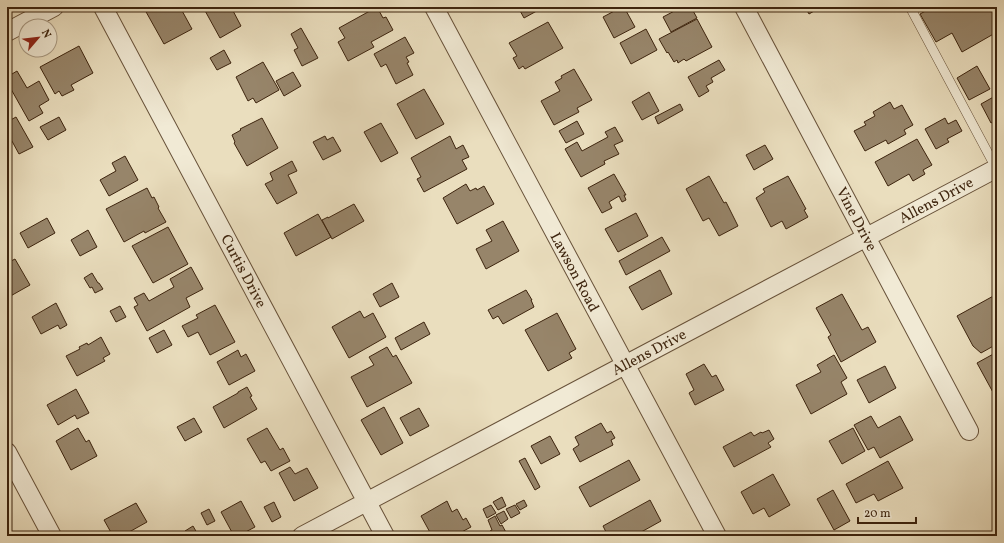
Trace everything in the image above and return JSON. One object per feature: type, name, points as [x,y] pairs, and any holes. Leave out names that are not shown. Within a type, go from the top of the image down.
[{"type":"street","points":[[7,32],[54,7]]},
{"type":"street","name":"Curtis Drive","points":[[102,7],[385,536]]},
{"type":"street","name":"Lawson Road","points":[[434,7],[717,536]]},
{"type":"street","name":"Vine Drive","points":[[744,7],[969,431]]},
{"type":"street","name":"Allens Drive","points":[[302,536],[997,168]]},
{"type":"street","points":[[7,452],[52,536]]},
{"type":"lane","points":[[910,7],[997,168]]},
{"type":"building","points":[[151,7],[180,7],[192,29],[164,44],[145,10]]},
{"type":"building","points":[[203,7],[231,7],[241,26],[220,38]]},
{"type":"building","points":[[377,7],[383,18],[386,17],[393,30],[371,42],[374,47],[348,61],[338,42],[345,38],[339,28]]},
{"type":"building","points":[[518,7],[544,7],[524,18]]},
{"type":"building","points":[[608,7],[619,7],[610,12]]},
{"type":"building","points":[[624,7],[635,27],[614,38],[603,17]]},
{"type":"building","points":[[682,7],[691,7],[697,18],[671,32],[663,17]]},
{"type":"building","points":[[805,7],[821,7],[809,14]]},
{"type":"building","points":[[933,7],[997,7],[997,32],[962,52],[952,33],[936,42],[920,14]]},
{"type":"building","points":[[697,19],[712,47],[686,61],[684,59],[678,63],[677,60],[674,62],[659,39]]},
{"type":"building","points":[[548,22],[563,48],[525,69],[523,66],[519,69],[513,58],[517,56],[509,43]]},
{"type":"building","points":[[301,28],[318,58],[302,66],[294,50],[298,48],[291,34]]},
{"type":"building","points":[[646,29],[657,50],[631,64],[620,43]]},
{"type":"building","points":[[405,37],[414,53],[406,57],[409,62],[407,63],[413,75],[396,84],[386,64],[381,67],[374,54]]},
{"type":"building","points":[[79,46],[93,73],[71,85],[74,90],[62,96],[59,91],[55,94],[40,67]]},
{"type":"building","points":[[224,50],[231,63],[217,70],[210,58]]},
{"type":"building","points":[[719,60],[725,70],[711,78],[713,82],[706,86],[709,91],[699,97],[688,77]]},
{"type":"building","points":[[263,62],[279,90],[256,103],[253,98],[248,101],[236,77]]},
{"type":"building","points":[[977,66],[990,89],[969,100],[957,78]]},
{"type":"building","points":[[574,69],[592,100],[577,108],[579,112],[554,125],[541,101],[560,91],[555,82],[562,78],[561,76]]},
{"type":"building","points":[[17,71],[27,88],[39,81],[49,100],[39,106],[43,113],[29,121],[7,82],[7,77]]},
{"type":"building","points":[[293,72],[301,86],[284,96],[276,81]]},
{"type":"building","points":[[424,89],[444,124],[416,139],[397,104]]},
{"type":"building","points":[[649,92],[659,111],[642,120],[632,102]]},
{"type":"building","points":[[997,95],[997,120],[991,123],[981,104]]},
{"type":"building","points":[[890,102],[894,109],[902,105],[913,125],[904,130],[906,134],[888,144],[886,140],[865,151],[854,131],[866,125],[864,122],[875,116],[873,112]]},
{"type":"building","points":[[680,104],[683,110],[658,124],[655,117]]},
{"type":"building","points":[[16,117],[33,147],[19,154],[7,132],[7,122]]},
{"type":"building","points":[[59,117],[66,130],[48,140],[40,127]]},
{"type":"building","points":[[262,118],[278,148],[247,166],[234,143],[235,142],[232,135],[241,130],[240,129]]},
{"type":"building","points":[[945,118],[948,124],[956,120],[962,131],[947,139],[949,142],[936,149],[925,129]]},
{"type":"building","points":[[577,121],[584,134],[566,143],[559,131]]},
{"type":"building","points":[[381,123],[398,153],[381,162],[364,132]]},
{"type":"building","points":[[615,127],[623,141],[614,145],[619,154],[604,161],[605,164],[581,177],[565,149],[577,142],[582,151],[608,137],[605,132]]},
{"type":"building","points":[[325,136],[327,140],[333,137],[341,151],[323,160],[313,142]]},
{"type":"building","points":[[450,136],[456,149],[463,145],[469,157],[462,160],[467,169],[424,192],[417,179],[421,177],[411,158]]},
{"type":"building","points":[[917,139],[932,165],[923,170],[925,174],[913,181],[909,174],[888,186],[875,162]]},
{"type":"building","points":[[765,145],[773,159],[754,170],[746,155]]},
{"type":"building","points":[[125,156],[138,180],[109,196],[100,180],[116,171],[112,163]]},
{"type":"building","points":[[292,161],[297,171],[288,175],[297,193],[277,204],[265,184],[273,180],[270,173]]},
{"type":"building","points":[[614,174],[626,195],[624,195],[626,200],[622,202],[619,196],[609,202],[612,208],[602,213],[588,188]]},
{"type":"building","points":[[709,176],[724,203],[726,202],[738,226],[719,236],[709,218],[703,221],[686,189]]},
{"type":"building","points":[[788,176],[806,209],[804,210],[808,217],[786,229],[782,221],[771,227],[756,198],[765,192],[763,189]]},
{"type":"building","points":[[466,184],[470,191],[476,188],[477,190],[484,186],[494,204],[457,224],[443,198]]},
{"type":"building","points":[[147,188],[152,198],[154,197],[166,222],[145,233],[144,231],[124,242],[106,209]]},
{"type":"building","points":[[354,204],[364,221],[332,239],[322,220]]},
{"type":"building","points":[[636,213],[648,236],[618,252],[605,229]]},
{"type":"building","points":[[318,214],[331,237],[296,256],[284,233]]},
{"type":"building","points":[[47,218],[55,233],[28,248],[20,233]]},
{"type":"building","points":[[503,221],[519,251],[486,269],[476,249],[492,241],[486,230]]},
{"type":"building","points":[[168,227],[188,264],[153,283],[132,246]]},
{"type":"building","points":[[88,230],[97,247],[80,256],[71,240]]},
{"type":"building","points":[[662,237],[670,251],[626,275],[619,261]]},
{"type":"building","points":[[15,259],[30,285],[7,298],[7,263]]},
{"type":"building","points":[[191,267],[203,289],[186,298],[190,307],[147,331],[134,307],[138,305],[134,298],[144,293],[149,301],[174,287],[170,279]]},
{"type":"building","points":[[660,270],[672,294],[642,310],[629,287]]},
{"type":"building","points":[[92,273],[103,289],[95,293],[84,278]]},
{"type":"building","points":[[392,283],[399,297],[380,307],[373,294]]},
{"type":"building","points":[[526,290],[534,307],[503,324],[498,316],[493,319],[488,310]]},
{"type":"building","points":[[842,294],[862,330],[868,327],[876,342],[841,362],[828,337],[831,335],[816,308]]},
{"type":"building","points":[[997,294],[997,344],[981,353],[973,346],[957,316]]},
{"type":"building","points":[[56,303],[67,325],[60,329],[58,325],[41,334],[32,317]]},
{"type":"building","points":[[215,305],[235,342],[210,355],[198,332],[188,337],[182,326],[198,318],[196,315]]},
{"type":"building","points":[[120,306],[126,317],[116,322],[110,311]]},
{"type":"building","points":[[360,311],[364,318],[373,313],[386,337],[349,358],[332,327]]},
{"type":"building","points":[[557,313],[576,349],[569,353],[572,358],[548,371],[525,330]]},
{"type":"building","points":[[424,322],[430,334],[401,350],[395,338]]},
{"type":"building","points":[[164,330],[172,345],[157,353],[149,338]]},
{"type":"building","points":[[101,337],[110,354],[103,358],[105,361],[77,376],[66,356],[80,349],[79,347],[87,343],[88,345]]},
{"type":"building","points":[[387,347],[393,357],[396,355],[412,383],[367,407],[351,377],[374,365],[369,357]]},
{"type":"building","points":[[238,350],[241,357],[246,354],[255,371],[229,385],[217,362]]},
{"type":"building","points":[[997,352],[997,395],[995,396],[977,363]]},
{"type":"building","points":[[834,355],[847,378],[841,382],[847,394],[811,414],[796,385],[821,372],[817,365]]},
{"type":"building","points":[[704,364],[712,377],[716,375],[724,390],[695,405],[689,393],[694,390],[686,374]]},
{"type":"building","points":[[885,366],[896,388],[869,403],[857,380]]},
{"type":"building","points":[[247,387],[252,396],[250,397],[257,409],[224,428],[213,407]]},
{"type":"building","points":[[76,389],[89,413],[77,419],[75,415],[58,425],[47,405]]},
{"type":"building","points":[[384,407],[403,443],[381,455],[361,420]]},
{"type":"building","points":[[419,408],[429,426],[410,436],[400,418]]},
{"type":"building","points":[[871,416],[878,428],[900,416],[913,440],[880,458],[874,447],[868,450],[854,425]]},
{"type":"building","points":[[194,418],[202,432],[185,441],[177,427]]},
{"type":"building","points":[[601,423],[607,433],[611,431],[615,438],[611,440],[613,445],[580,462],[573,449],[579,445],[575,437]]},
{"type":"building","points":[[78,428],[86,442],[89,440],[97,456],[71,470],[56,441]]},
{"type":"building","points":[[267,428],[280,450],[283,448],[290,461],[271,471],[265,461],[261,463],[247,439]]},
{"type":"building","points":[[853,428],[865,451],[842,464],[829,441]]},
{"type":"building","points":[[769,430],[774,439],[768,443],[771,447],[734,467],[723,447],[751,432],[754,436]]},
{"type":"building","points":[[550,436],[560,454],[541,464],[531,446]]},
{"type":"building","points":[[525,458],[540,487],[535,490],[519,461]]},
{"type":"building","points":[[629,460],[640,480],[590,507],[579,487]]},
{"type":"building","points":[[888,461],[903,488],[878,501],[874,494],[856,503],[846,484]]},
{"type":"building","points":[[290,467],[295,474],[307,468],[318,488],[294,501],[279,473]]},
{"type":"building","points":[[773,474],[790,505],[769,517],[764,508],[753,514],[741,492]]},
{"type":"building","points":[[833,490],[850,521],[834,530],[817,499]]},
{"type":"building","points":[[502,497],[506,506],[498,510],[493,502]]},
{"type":"building","points":[[524,500],[527,506],[520,510],[516,504]]},
{"type":"building","points":[[650,500],[661,521],[634,536],[608,536],[603,526]]},
{"type":"building","points":[[241,501],[255,527],[238,536],[234,536],[221,512]]},
{"type":"building","points":[[447,501],[452,512],[457,509],[463,520],[466,518],[471,527],[456,535],[455,533],[450,536],[432,536],[421,516]]},
{"type":"building","points":[[274,502],[281,517],[272,522],[264,507]]},
{"type":"building","points":[[136,503],[147,522],[122,536],[113,536],[104,520]]},
{"type":"building","points":[[491,505],[496,513],[487,518],[483,509]]},
{"type":"building","points":[[515,505],[520,513],[511,518],[506,509]]},
{"type":"building","points":[[209,509],[215,521],[207,525],[201,513]]},
{"type":"building","points":[[504,511],[508,519],[501,524],[496,515]]},
{"type":"building","points":[[495,516],[500,526],[502,525],[508,536],[487,536],[492,533],[490,531],[492,530],[488,520]]},
{"type":"building","points":[[193,526],[200,536],[188,536],[185,531]]},
{"type":"building","points":[[477,532],[479,536],[470,536]]}]
